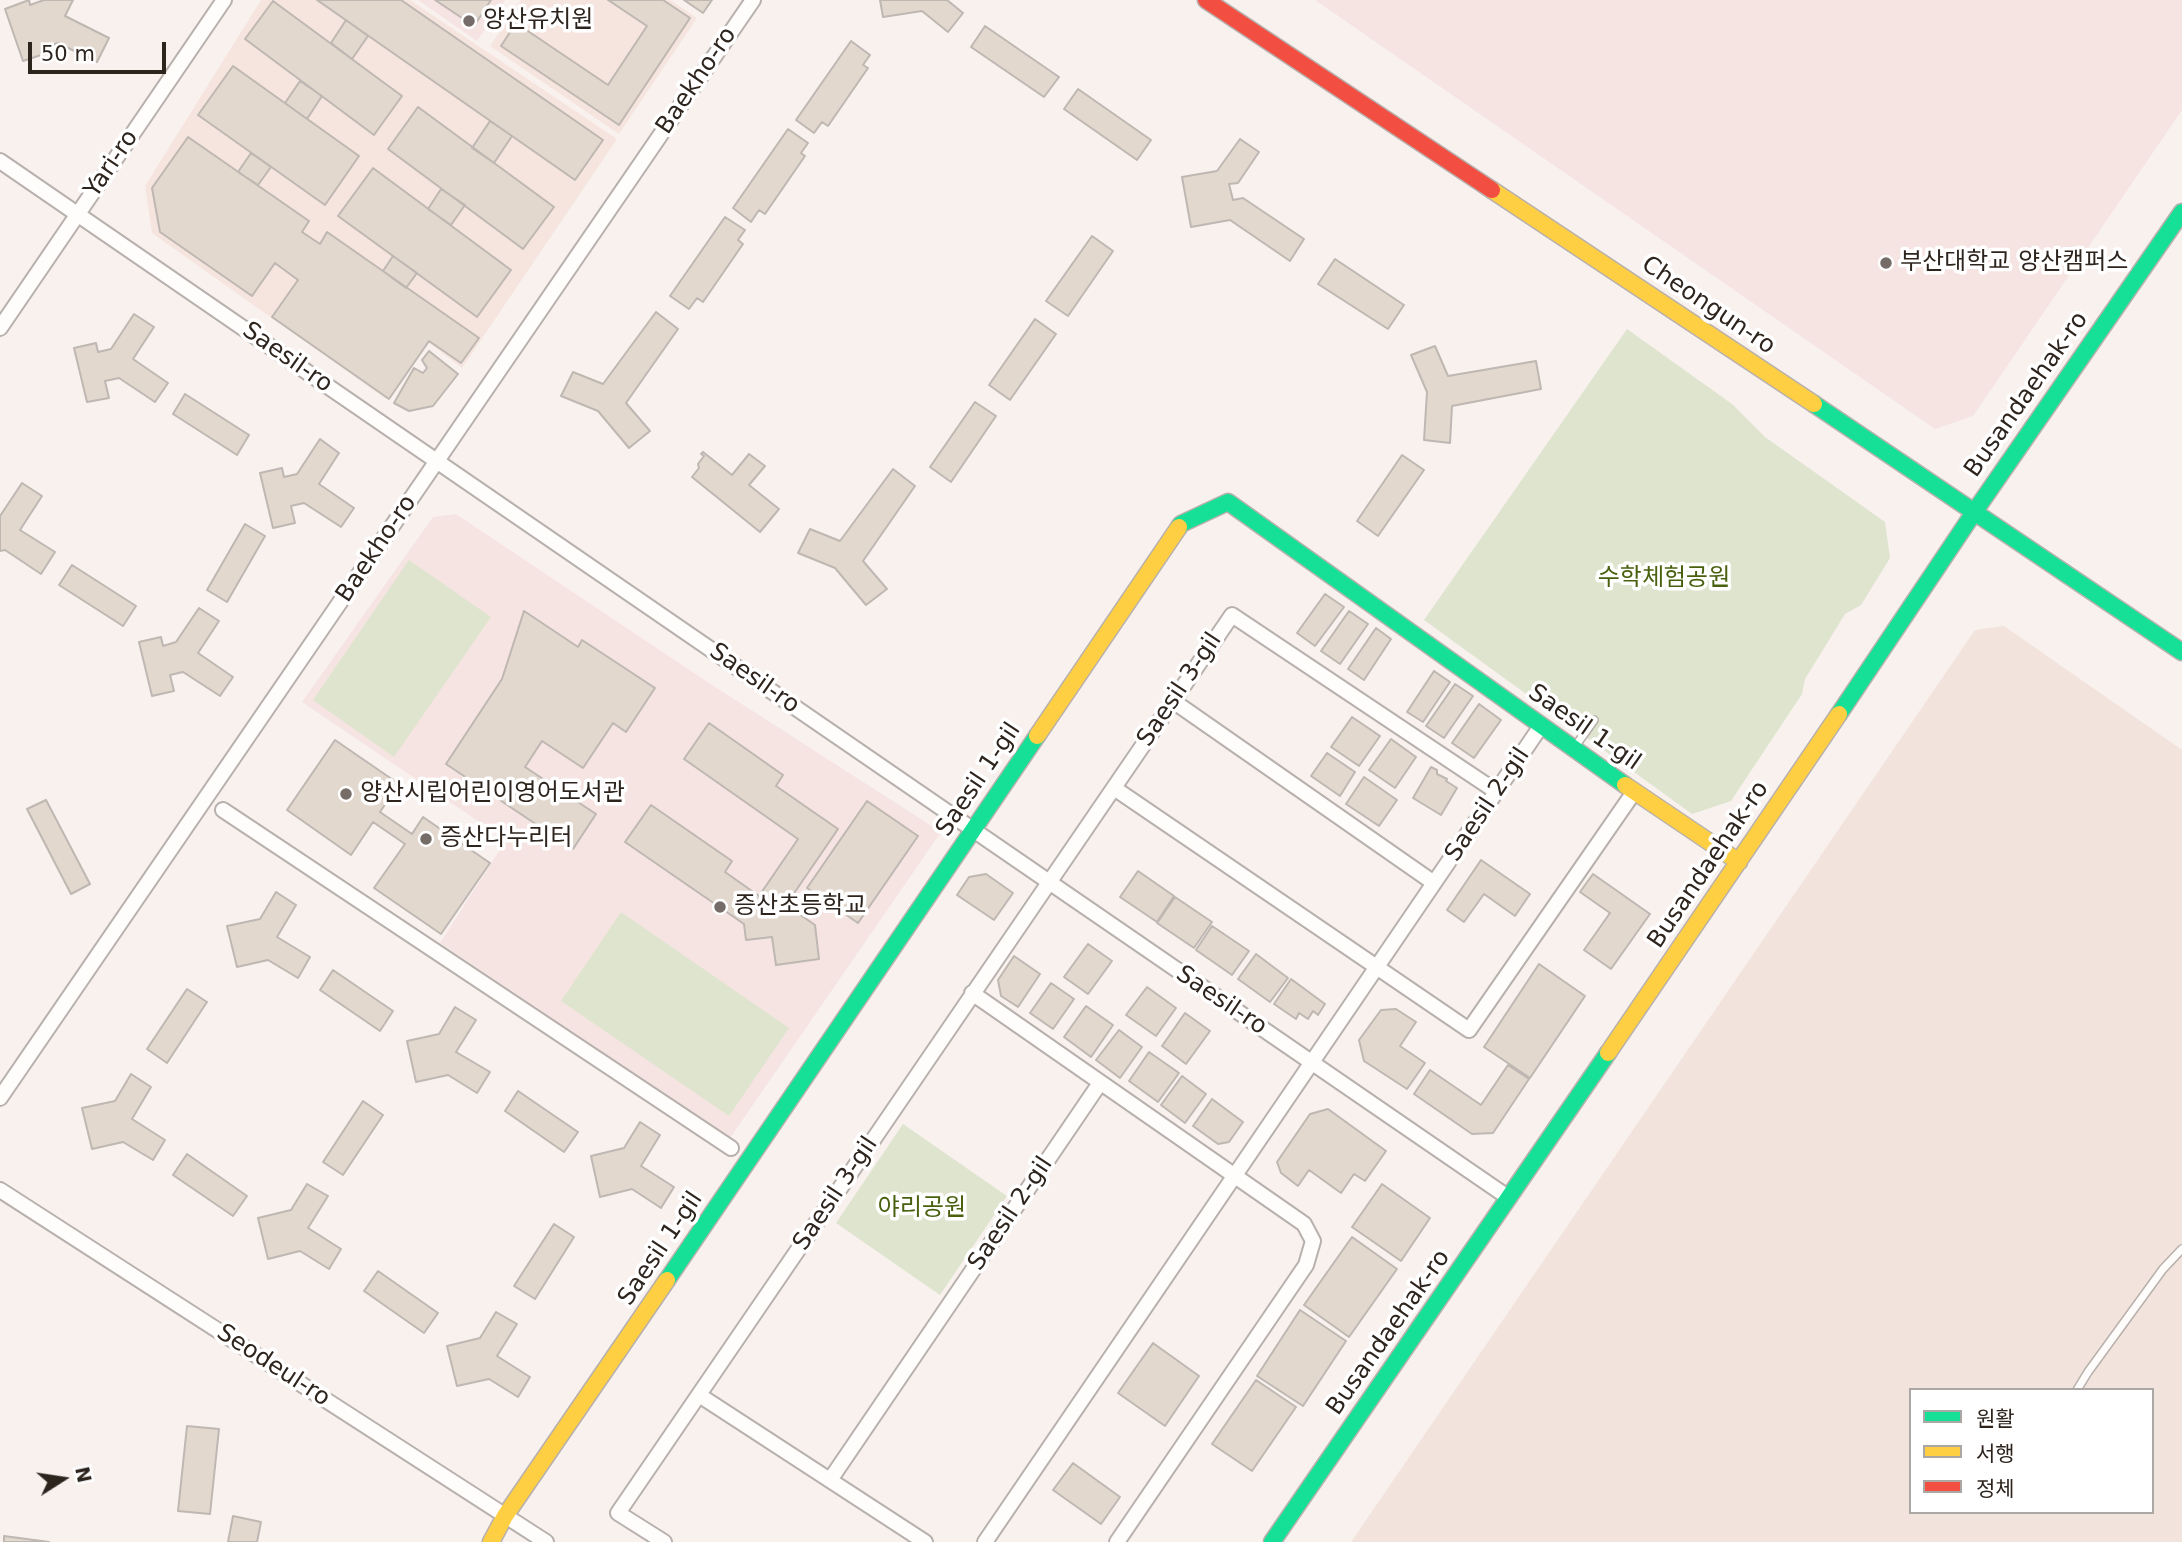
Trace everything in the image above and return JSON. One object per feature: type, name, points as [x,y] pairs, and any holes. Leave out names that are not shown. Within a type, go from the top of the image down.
[{"type":"street","name":"Yari-ro","points":[[0,328],[224,0]]},
{"type":"street","name":"Baekho-ro","points":[[0,1098],[752,0]]},
{"type":"street","name":"Cheongun-ro","points":[[1206,0],[1975,510],[2182,652]]},
{"type":"street","name":"Saesil-ro","points":[[0,161],[1509,1198]]},
{"type":"street","name":"Busandaehak-ro","points":[[1272,1542],[1739,862],[1975,510],[2182,212]]},
{"type":"street","name":"Saesil 1-gil","points":[[491,1542],[505,1516],[1181,524],[1228,502],[1634,792],[1739,862]]},
{"type":"street","name":"Saesil 3-gil","points":[[664,1542],[618,1513],[1232,615],[1496,792]]},
{"type":"street","name":"Saesil 2-gil","points":[[1173,701],[1434,883]]},
{"type":"street","name":"Saesil 2-gil","points":[[985,1542],[1541,726]]},
{"type":"street","points":[[1114,788],[1376,968]]},
{"type":"street","name":"Saesil 1-gil","points":[[1376,968],[1469,1030],[1634,792]]},
{"type":"street","points":[[223,810],[731,1148]]},
{"type":"street","points":[[972,993],[1304,1224],[1313,1241],[1306,1265],[1117,1542]]},
{"type":"street","name":"Saesil 2-gil","points":[[830,1480],[1100,1083]]},
{"type":"street","name":"Seodeul-ro","points":[[0,1190],[546,1542]]},
{"type":"street","points":[[699,1395],[925,1542]]},
{"type":"lane","points":[[1573,749],[1594,720]]},
{"type":"lane","points":[[2078,1388],[2156,1280],[2182,1249]]},
{"type":"shaded area","points":[[261,0],[410,0],[617,139],[462,368],[429,343],[386,399],[152,233],[145,186]]},
{"type":"shaded area","name":"양산유치원","points":[[418,0],[505,0],[477,41]]},
{"type":"shaded area","points":[[521,0],[670,0],[697,18],[619,134],[490,46]]},
{"type":"shaded area","name":"부산대학교 양산캠퍼스","points":[[1315,0],[2182,0],[2182,110],[1973,416],[1935,429]]},
{"type":"shaded area","points":[[456,514],[706,681],[941,832],[730,1138],[440,943],[506,840],[302,702],[433,517]]},
{"type":"shaded area","points":[[2004,626],[2182,750],[2182,1542],[1351,1542],[1975,630]]},
{"type":"green space","name":"수학체험공원","points":[[1627,329],[1732,404],[1765,437],[1885,522],[1890,558],[1861,605],[1845,614],[1805,679],[1802,694],[1731,801],[1692,814],[1424,620]]},
{"type":"green space","points":[[409,560],[491,617],[394,757],[313,700]]},
{"type":"green space","points":[[621,912],[789,1028],[729,1116],[561,1001]]},
{"type":"green space","name":"야리공원","points":[[903,1124],[1007,1196],[940,1295],[836,1223]]},
{"type":"building","points":[[29,0],[30,5],[44,0],[73,0],[65,16],[109,38],[97,62],[58,43],[45,47],[47,53],[23,61],[5,9]]},
{"type":"building","points":[[317,0],[401,0],[603,140],[575,180]]},
{"type":"building","points":[[435,0],[491,0],[474,26]]},
{"type":"building","points":[[608,0],[663,0],[690,18],[619,125],[501,46],[516,23],[608,85],[647,26]]},
{"type":"building","points":[[684,0],[712,0],[703,13]]},
{"type":"building","points":[[880,0],[947,0],[963,13],[948,32],[922,11],[883,17]]},
{"type":"building","points":[[273,1],[402,96],[374,135],[245,39]]},
{"type":"building","points":[[346,20],[368,36],[352,59],[331,43]]},
{"type":"building","points":[[985,26],[1059,77],[1044,97],[971,47]]},
{"type":"building","points":[[851,41],[870,55],[863,65],[868,68],[828,126],[822,122],[814,133],[796,120]]},
{"type":"building","points":[[233,66],[359,156],[325,205],[198,115]]},
{"type":"building","points":[[300,81],[322,96],[307,119],[285,103]]},
{"type":"building","points":[[1078,89],[1151,140],[1137,160],[1064,109]]},
{"type":"building","points":[[418,107],[554,207],[523,249],[388,149]]},
{"type":"building","points":[[490,121],[512,136],[494,163],[472,148]]},
{"type":"building","points":[[788,129],[808,143],[801,153],[805,156],[765,214],[759,210],[751,222],[733,208]]},
{"type":"building","points":[[188,137],[309,221],[302,232],[320,244],[327,232],[479,338],[461,363],[429,341],[389,399],[272,317],[298,280],[275,263],[252,296],[160,232],[152,188]]},
{"type":"building","points":[[1240,139],[1259,152],[1238,183],[1229,184],[1233,200],[1243,198],[1304,239],[1290,261],[1230,220],[1191,227],[1182,177],[1217,171]]},
{"type":"building","points":[[251,153],[271,167],[258,185],[238,172]]},
{"type":"building","points":[[373,168],[511,270],[477,317],[338,216]]},
{"type":"building","points":[[441,189],[465,205],[451,225],[428,209]]},
{"type":"building","points":[[725,217],[745,230],[738,240],[743,244],[703,302],[697,298],[689,309],[670,296]]},
{"type":"building","points":[[1092,236],[1113,251],[1068,316],[1046,301]]},
{"type":"building","points":[[393,256],[417,273],[406,288],[383,271]]},
{"type":"building","points":[[1335,259],[1404,305],[1388,329],[1318,284]]},
{"type":"building","points":[[656,312],[678,329],[626,403],[650,431],[629,448],[598,411],[561,396],[573,372],[603,384]]},
{"type":"building","points":[[134,314],[154,327],[133,359],[168,383],[155,402],[119,378],[105,381],[109,398],[87,402],[74,348],[96,343],[98,352],[111,349]]},
{"type":"building","points":[[1035,319],[1056,334],[1010,400],[989,385]]},
{"type":"building","points":[[1435,346],[1448,376],[1536,361],[1541,389],[1452,406],[1450,443],[1424,440],[1427,392],[1411,355]]},
{"type":"building","points":[[429,351],[458,374],[433,406],[409,411],[394,403],[414,368],[423,373],[427,368],[422,360]]},
{"type":"building","points":[[185,394],[249,435],[237,455],[173,414]]},
{"type":"building","points":[[975,402],[996,416],[951,482],[930,467]]},
{"type":"building","points":[[320,439],[339,453],[319,484],[354,508],[341,527],[304,503],[291,506],[295,523],[273,528],[260,473],[282,468],[284,477],[297,474]]},
{"type":"building","points":[[703,452],[732,475],[749,454],[765,466],[749,485],[779,509],[760,532],[692,477],[699,468]]},
{"type":"building","points":[[1402,455],[1424,470],[1378,536],[1357,521]]},
{"type":"building","points":[[893,469],[915,486],[863,561],[887,589],[866,605],[835,568],[798,553],[810,529],[840,541]]},
{"type":"building","points":[[22,483],[42,496],[20,530],[55,552],[41,574],[5,550],[0,551],[0,516]]},
{"type":"building","points":[[245,524],[265,536],[227,602],[207,590]]},
{"type":"building","points":[[72,565],[136,606],[123,626],[59,585]]},
{"type":"building","points":[[1325,594],[1344,607],[1315,646],[1297,633]]},
{"type":"building","points":[[199,608],[219,621],[198,653],[233,677],[220,696],[183,672],[170,675],[174,691],[152,696],[139,642],[161,637],[163,646],[176,642]]},
{"type":"building","points":[[524,611],[578,647],[582,640],[655,688],[626,732],[613,723],[583,768],[542,741],[525,767],[596,814],[573,849],[446,764],[502,679]]},
{"type":"building","points":[[1349,611],[1368,624],[1340,664],[1321,651]]},
{"type":"building","points":[[1376,628],[1391,639],[1364,680],[1348,669]]},
{"type":"building","points":[[1434,671],[1450,682],[1423,722],[1407,712]]},
{"type":"building","points":[[1455,684],[1473,696],[1444,738],[1426,726]]},
{"type":"building","points":[[1479,704],[1501,720],[1474,758],[1452,743]]},
{"type":"building","points":[[1352,717],[1380,736],[1359,766],[1331,747]]},
{"type":"building","points":[[709,723],[783,775],[776,786],[838,829],[786,905],[815,925],[819,959],[776,965],[772,937],[746,940],[744,924],[625,842],[651,805],[732,861],[725,872],[759,896],[798,839],[684,759]]},
{"type":"building","points":[[1391,739],[1416,757],[1395,788],[1369,770]]},
{"type":"building","name":"증산다누리터","points":[[335,740],[399,784],[380,812],[412,834],[423,817],[490,863],[441,934],[374,888],[405,844],[373,822],[351,855],[287,810]]},
{"type":"building","points":[[1327,753],[1355,772],[1340,796],[1311,776]]},
{"type":"building","points":[[1431,767],[1457,788],[1441,815],[1413,798]]},
{"type":"building","points":[[1364,777],[1397,800],[1379,826],[1346,804]]},
{"type":"building","points":[[46,800],[90,884],[71,894],[27,809]]},
{"type":"building","points":[[867,801],[918,836],[858,923],[807,888]]},
{"type":"building","points":[[1481,860],[1530,894],[1515,916],[1484,894],[1464,922],[1447,910]]},
{"type":"building","points":[[1138,871],[1174,896],[1157,922],[1120,897]]},
{"type":"building","points":[[986,874],[1013,893],[994,920],[957,895],[969,877]]},
{"type":"building","points":[[1593,874],[1650,914],[1611,969],[1584,950],[1610,913],[1580,892]]},
{"type":"building","points":[[276,892],[296,905],[277,937],[310,957],[298,978],[268,960],[237,967],[227,926],[260,919]]},
{"type":"building","points":[[1175,897],[1212,922],[1194,948],[1157,923]]},
{"type":"building","points":[[1212,926],[1249,951],[1232,975],[1196,950]]},
{"type":"building","points":[[1088,944],[1112,961],[1088,994],[1064,977]]},
{"type":"building","points":[[1256,954],[1288,978],[1270,1002],[1238,979]]},
{"type":"building","points":[[1014,956],[1040,974],[1018,1007],[1001,996],[998,980]]},
{"type":"building","points":[[1539,964],[1585,996],[1530,1078],[1484,1047]]},
{"type":"building","points":[[333,970],[393,1011],[380,1031],[320,990]]},
{"type":"building","points":[[1291,979],[1325,1004],[1318,1015],[1313,1011],[1308,1019],[1299,1013],[1296,1019],[1274,1004]]},
{"type":"building","points":[[1051,983],[1074,999],[1053,1029],[1030,1013]]},
{"type":"building","points":[[1147,987],[1176,1008],[1156,1036],[1126,1015]]},
{"type":"building","points":[[187,989],[207,1002],[167,1063],[147,1049]]},
{"type":"building","points":[[1086,1006],[1113,1025],[1091,1057],[1064,1037]]},
{"type":"building","points":[[455,1007],[476,1020],[456,1052],[490,1072],[477,1093],[448,1075],[416,1082],[407,1041],[439,1034]]},
{"type":"building","points":[[1396,1009],[1416,1022],[1400,1046],[1425,1063],[1407,1089],[1364,1061],[1359,1040],[1381,1010]]},
{"type":"building","points":[[1185,1013],[1210,1031],[1186,1064],[1162,1046]]},
{"type":"building","points":[[1119,1030],[1142,1047],[1120,1078],[1096,1060]]},
{"type":"building","points":[[1149,1052],[1179,1073],[1158,1102],[1129,1081]]},
{"type":"building","points":[[1508,1065],[1529,1079],[1493,1133],[1472,1134],[1414,1094],[1430,1070],[1481,1105]]},
{"type":"building","points":[[131,1074],[151,1087],[132,1119],[165,1140],[153,1160],[123,1142],[92,1149],[82,1108],[115,1101]]},
{"type":"building","points":[[1182,1076],[1206,1094],[1185,1123],[1161,1105]]},
{"type":"building","points":[[518,1091],[578,1132],[564,1152],[505,1111]]},
{"type":"building","points":[[1212,1099],[1243,1122],[1229,1142],[1218,1144],[1193,1126]]},
{"type":"building","points":[[363,1101],[383,1115],[343,1175],[323,1162]]},
{"type":"building","points":[[1328,1109],[1386,1151],[1365,1181],[1354,1174],[1341,1193],[1309,1170],[1298,1186],[1281,1173],[1277,1162],[1310,1114]]},
{"type":"building","points":[[640,1122],[660,1135],[641,1166],[674,1187],[661,1208],[632,1189],[600,1197],[591,1156],[624,1148]]},
{"type":"building","points":[[187,1154],[247,1196],[233,1216],[173,1175]]},
{"type":"building","points":[[307,1184],[328,1196],[308,1228],[341,1249],[329,1269],[300,1251],[268,1259],[258,1218],[291,1210]]},
{"type":"building","points":[[1382,1184],[1430,1218],[1401,1261],[1352,1227]]},
{"type":"building","points":[[554,1224],[574,1237],[535,1299],[514,1286]]},
{"type":"building","points":[[1352,1237],[1397,1269],[1349,1337],[1304,1305]]},
{"type":"building","points":[[378,1271],[438,1313],[424,1333],[364,1291]]},
{"type":"building","points":[[1300,1310],[1346,1341],[1303,1406],[1257,1376]]},
{"type":"building","points":[[496,1312],[517,1324],[497,1356],[530,1377],[518,1397],[489,1379],[457,1386],[447,1346],[480,1338]]},
{"type":"building","points":[[1153,1343],[1199,1376],[1165,1426],[1118,1393]]},
{"type":"building","points":[[1256,1380],[1296,1407],[1252,1471],[1212,1444]]},
{"type":"building","points":[[187,1426],[219,1429],[210,1514],[178,1511]]},
{"type":"building","points":[[1073,1463],[1120,1497],[1101,1524],[1053,1490]]},
{"type":"building","points":[[233,1516],[261,1522],[257,1542],[228,1542]]},
{"type":"building","points":[[4,1536],[49,1542],[4,1542]]},
{"type":"traffic: fast","points":[[1839,714],[1975,511],[2182,212]]},
{"type":"traffic: fast","points":[[1814,404],[2182,652]]},
{"type":"traffic: fast","points":[[1179,527],[1228,502],[1625,785]]},
{"type":"traffic: fast","points":[[667,1280],[1037,736]]},
{"type":"traffic: fast","points":[[1272,1542],[1608,1053]]},
{"type":"traffic: slow","points":[[1492,190],[1814,404]]},
{"type":"traffic: slow","points":[[1037,736],[1179,527]]},
{"type":"traffic: slow","points":[[1608,1053],[1839,714]]},
{"type":"traffic: slow","points":[[1625,785],[1739,862]]},
{"type":"traffic: slow","points":[[491,1542],[505,1516],[667,1280]]},
{"type":"traffic: jam","points":[[1206,0],[1492,190]]},
{"type":"place","name":"양산유치원","points":[[469,21]]},
{"type":"place","name":"부산대학교 양산캠퍼스","points":[[1886,263]]},
{"type":"place","name":"양산시립어린이영어도서관","points":[[346,794]]},
{"type":"place","name":"증산다누리터","points":[[426,839]]},
{"type":"place","name":"증산초등학교","points":[[720,907]]}]
